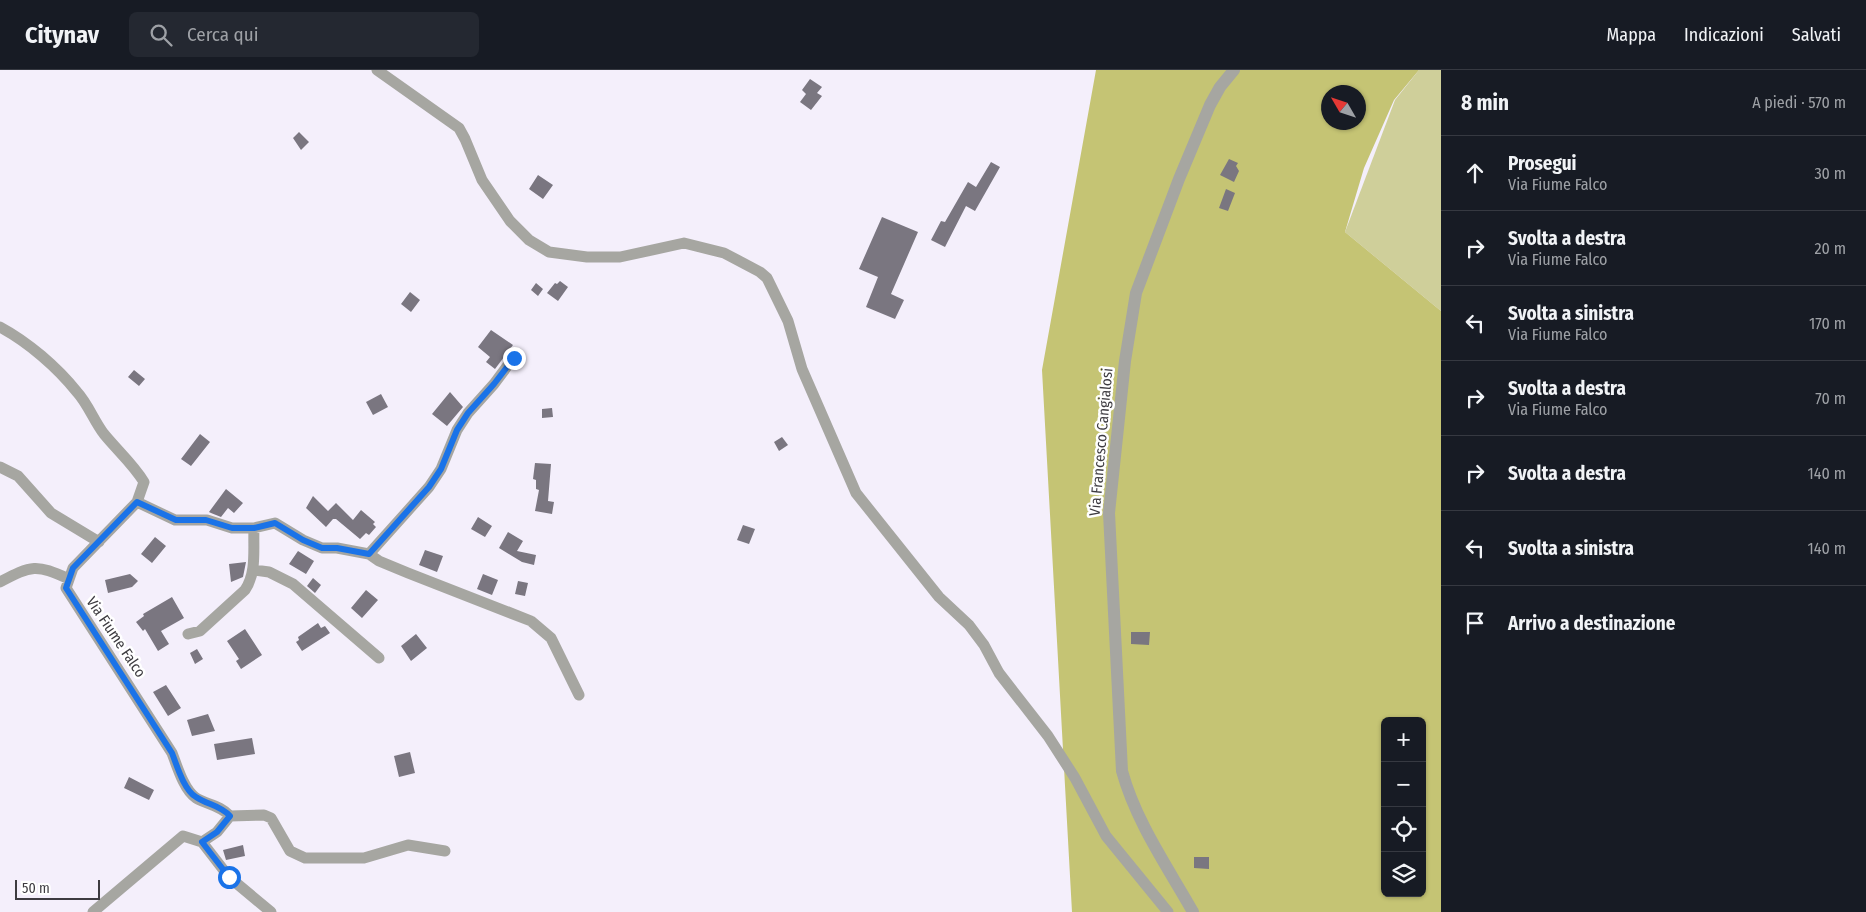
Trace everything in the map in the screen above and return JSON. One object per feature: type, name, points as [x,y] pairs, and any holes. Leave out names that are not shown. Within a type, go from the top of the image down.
[{"type":"street","points":[[377,70],[459,128],[482,180],[510,221],[529,240],[549,252],[587,257],[620,257],[684,243],[724,252],[760,272],[767,278],[788,321],[802,369],[856,493],[939,597],[969,624],[984,645],[999,672],[1048,736],[1075,778],[1106,836],[1168,912]]},
{"type":"street","name":"Via Francesco Cangialosi","points":[[1193,912],[1142,823],[1130,798],[1122,771],[1109,512],[1125,361],[1136,293],[1179,179],[1210,105],[1220,87],[1234,70]]},
{"type":"street","points":[[0,328],[15,335],[57,371],[78,393],[104,434],[137,470],[144,482],[137,502],[73,568],[69,579],[51,571],[34,568],[25,569],[0,582]]},
{"type":"street","points":[[369,554],[429,487],[441,469],[457,430],[468,413],[514,358]]},
{"type":"street","points":[[0,467],[10,471],[27,483],[51,513],[99,542]]},
{"type":"street","points":[[137,502],[176,520],[206,520],[232,528],[254,528],[275,523],[303,540],[322,548],[337,548],[369,554],[379,561],[408,574],[532,621],[552,638],[579,695]]},
{"type":"street","points":[[188,634],[200,631],[245,590],[254,570],[254,528]]},
{"type":"street","points":[[254,570],[269,572],[293,584],[379,658]]},
{"type":"street","name":"Via Fiume Falco","points":[[69,579],[66,588],[172,753],[182,777],[195,797],[223,808],[230,816]]},
{"type":"street","points":[[202,842],[217,832],[230,816],[264,815],[271,818],[290,851],[305,858],[357,859],[408,845],[445,851]]},
{"type":"street","points":[[93,912],[183,836],[202,842],[229,877],[271,912]]},
{"type":"green space","points":[[1419,70],[1441,70],[1441,311],[1345,232],[1395,100]]},
{"type":"shaded area","points":[[1096,70],[1419,70],[1394,100],[1364,168],[1345,232],[1441,311],[1441,912],[1072,912],[1042,370]]},
{"type":"building","points":[[810,79],[822,87],[817,93],[822,96],[811,110],[800,102],[806,94],[802,90]]},
{"type":"building","points":[[299,132],[309,142],[301,150],[293,138]]},
{"type":"building","points":[[1229,159],[1238,163],[1236,166],[1239,171],[1234,182],[1220,175]]},
{"type":"building","points":[[991,162],[1000,167],[975,211],[966,206],[945,247],[931,240],[941,221],[945,222],[968,182],[976,187]]},
{"type":"building","points":[[538,175],[553,185],[543,199],[529,189]]},
{"type":"building","points":[[1226,189],[1235,193],[1228,211],[1219,208]]},
{"type":"building","points":[[882,217],[918,232],[891,294],[904,300],[895,319],[866,307],[878,277],[859,269]]},
{"type":"building","points":[[560,281],[568,287],[558,301],[547,293],[555,283],[557,284]]},
{"type":"building","points":[[536,283],[543,289],[538,296],[531,290]]},
{"type":"building","points":[[410,292],[420,300],[411,312],[401,304]]},
{"type":"building","points":[[491,330],[513,345],[495,369],[486,362],[490,357],[478,347]]},
{"type":"building","points":[[134,370],[145,379],[139,386],[128,377]]},
{"type":"building","points":[[450,392],[463,407],[447,426],[432,414]]},
{"type":"building","points":[[381,394],[388,407],[373,415],[366,402]]},
{"type":"building","points":[[552,408],[553,417],[542,418],[542,409]]},
{"type":"building","points":[[200,434],[210,442],[191,466],[181,459]]},
{"type":"building","points":[[782,437],[788,445],[779,451],[774,442]]},
{"type":"building","points":[[535,463],[551,464],[548,501],[554,502],[552,514],[535,511],[539,490],[536,489],[536,480],[533,479]]},
{"type":"building","points":[[226,489],[243,503],[234,513],[228,508],[221,517],[209,512]]},
{"type":"building","points":[[313,496],[328,511],[336,503],[353,520],[361,510],[375,522],[373,524],[376,527],[369,535],[366,533],[360,539],[336,519],[333,519],[326,527],[306,508]]},
{"type":"building","points":[[478,517],[492,526],[485,537],[471,529]]},
{"type":"building","points":[[743,525],[755,529],[749,544],[737,540]]},
{"type":"building","points":[[508,532],[523,541],[517,551],[536,555],[534,565],[522,562],[499,548]]},
{"type":"building","points":[[155,537],[166,546],[152,563],[141,554]]},
{"type":"building","points":[[425,550],[443,556],[437,572],[419,565]]},
{"type":"building","points":[[298,551],[314,561],[306,574],[289,564]]},
{"type":"building","points":[[246,562],[243,577],[231,582],[229,564]]},
{"type":"building","points":[[130,574],[138,581],[132,587],[108,593],[105,580]]},
{"type":"building","points":[[483,574],[498,580],[492,595],[477,589]]},
{"type":"building","points":[[313,578],[321,585],[315,593],[307,586]]},
{"type":"building","points":[[518,581],[528,583],[525,596],[515,594]]},
{"type":"building","points":[[366,590],[378,600],[362,618],[351,608]]},
{"type":"building","points":[[172,597],[184,618],[161,631],[169,644],[158,651],[145,629],[143,631],[136,622],[144,616],[143,614]]},
{"type":"building","points":[[318,623],[321,628],[325,626],[330,633],[302,651],[296,642],[299,640],[298,637]]},
{"type":"building","points":[[245,629],[262,655],[241,669],[236,661],[239,659],[227,641]]},
{"type":"building","points":[[1131,632],[1150,632],[1149,645],[1131,644]]},
{"type":"building","points":[[416,634],[427,648],[411,661],[401,646]]},
{"type":"building","points":[[197,649],[203,659],[195,664],[190,653]]},
{"type":"building","points":[[166,685],[181,708],[168,716],[153,692]]},
{"type":"building","points":[[208,714],[215,731],[192,736],[187,720]]},
{"type":"building","points":[[252,738],[255,754],[217,760],[214,744]]},
{"type":"building","points":[[410,752],[415,773],[399,777],[394,756]]},
{"type":"building","points":[[129,777],[154,790],[149,800],[124,788]]},
{"type":"building","points":[[243,845],[245,856],[226,860],[223,850]]},
{"type":"building","points":[[1194,857],[1209,857],[1209,869],[1194,868]]},
{"type":"route","points":[[229,877],[202,842],[217,832],[230,816],[223,808],[195,797],[182,777],[172,753],[134,691],[86,622],[66,588],[73,568],[137,502],[168,518],[176,520],[206,520],[232,528],[254,528],[275,523],[303,540],[322,548],[337,548],[369,554],[429,487],[441,469],[457,430],[468,413],[514,358]]}]
